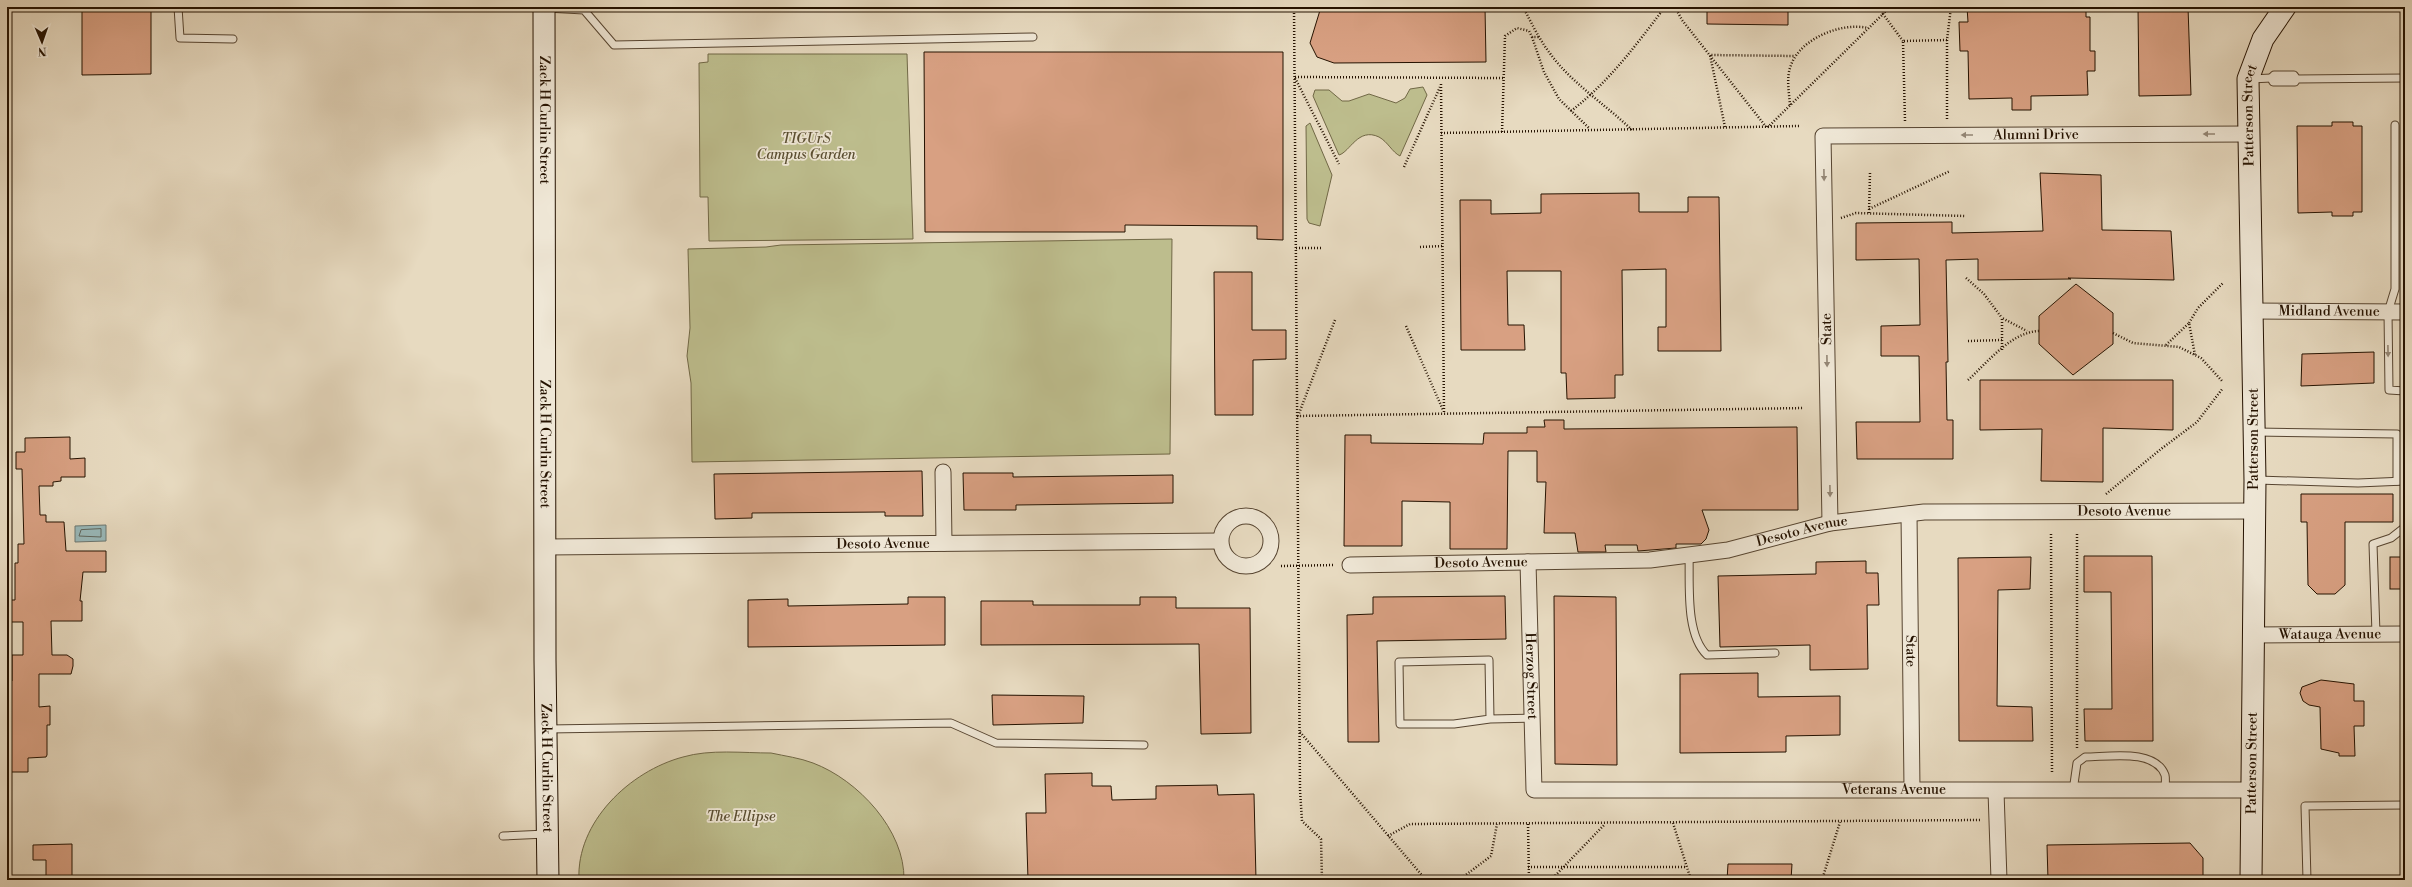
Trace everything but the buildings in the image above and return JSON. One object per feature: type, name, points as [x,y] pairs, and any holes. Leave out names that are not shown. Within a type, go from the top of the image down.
[{"type":"street","name":"Zack H Curlin Street","points":[[544,7],[546,729],[548,880]]},
{"type":"street","name":"Patterson Street","points":[[2251,880],[2255,480],[2254,311],[2248,134],[2248,79],[2263,39],[2285,7]]},
{"type":"street","name":"Alumni Drive","points":[[1823,136],[2248,134]]},
{"type":"street","name":"State","points":[[1823,136],[1830,523]]},
{"type":"street","name":"Midland Avenue","points":[[2254,311],[2405,312]]},
{"type":"street","points":[[943,472],[944,543]]},
{"type":"street","name":"Desoto Avenue","points":[[1350,564],[1650,560],[1728,550],[1830,523],[1908,514],[2255,511]]},
{"type":"street","name":"State","points":[[1908,514],[1912,789]]},
{"type":"street","name":"Desoto Avenue","points":[[546,547],[1220,541]]},
{"type":"street","name":"Herzog Street","points":[[1528,562],[1534,790]]},
{"type":"street","name":"Watauga Avenue","points":[[2254,635],[2405,634]]},
{"type":"street","name":"Veterans Avenue","points":[[1534,790],[2252,790]]},
{"type":"street","points":[[1996,791],[1999,880]]},
{"type":"lane","points":[[178,7],[180,38],[233,39]]},
{"type":"lane","points":[[544,7],[584,10],[614,45],[1033,37]]},
{"type":"lane","points":[[2248,79],[2271,78],[2274,75],[2294,75],[2297,79],[2405,78]]},
{"type":"lane","points":[[2395,125],[2395,289],[2388,312],[2389,390],[2405,391]]},
{"type":"lane","points":[[2254,432],[2397,434],[2401,481],[2358,483],[2255,480]]},
{"type":"lane","points":[[2376,634],[2373,544],[2391,538],[2405,527]]},
{"type":"lane","points":[[1689,555],[1691,616],[1702,650],[1707,655],[1775,653]]},
{"type":"lane","points":[[1490,719],[1489,660],[1399,662],[1400,724],[1454,724],[1490,719],[1532,718]]},
{"type":"lane","points":[[546,729],[951,723],[996,743],[1144,745]]},
{"type":"lane","points":[[2073,791],[2077,763],[2085,757],[2146,757],[2158,764],[2165,775],[2165,790]]},
{"type":"lane","points":[[2307,880],[2305,806],[2405,805]]},
{"type":"lane","points":[[503,836],[548,834]]},
{"type":"path","points":[[1294,7],[1302,821],[1321,839],[1322,880]]},
{"type":"path","points":[[1523,7],[1549,53],[1574,80],[1632,130]]},
{"type":"path","points":[[1571,111],[1592,95],[1617,69],[1665,7]]},
{"type":"path","points":[[1675,7],[1682,20],[1767,128]]},
{"type":"path","points":[[1883,7],[1883,14],[1903,41],[1905,125]]},
{"type":"path","points":[[1767,128],[1883,14],[1888,7]]},
{"type":"path","points":[[1947,125],[1947,40],[1951,7]]},
{"type":"path","points":[[1790,105],[1788,78],[1795,56],[1801,48],[1828,33],[1857,26],[1868,28]]},
{"type":"path","points":[[1502,132],[1505,36],[1517,28],[1529,31],[1552,87],[1559,99],[1590,129]]},
{"type":"path","points":[[1532,37],[1540,38]]},
{"type":"path","points":[[1903,41],[1947,40]]},
{"type":"path","points":[[1710,55],[1795,56]]},
{"type":"path","points":[[1710,55],[1725,127]]},
{"type":"path","points":[[1295,78],[1504,78]]},
{"type":"path","points":[[1295,78],[1339,164]]},
{"type":"path","points":[[1404,167],[1441,84],[1444,412],[1406,326]]},
{"type":"path","points":[[1441,133],[1590,129],[1632,130],[1725,127],[1767,128],[1799,126]]},
{"type":"path","points":[[1869,209],[1950,171]]},
{"type":"path","points":[[1869,213],[1870,173]]},
{"type":"path","points":[[1836,220],[1848,215],[1869,213],[1965,216]]},
{"type":"path","points":[[1420,247],[1442,246]]},
{"type":"path","points":[[1296,248],[1322,248]]},
{"type":"path","points":[[1966,278],[1984,294],[2002,318],[2028,331],[2039,331]]},
{"type":"path","points":[[2166,345],[2189,323],[2198,308],[2223,283]]},
{"type":"path","points":[[2002,318],[2002,350]]},
{"type":"path","points":[[1298,416],[1335,320]]},
{"type":"path","points":[[2189,323],[2195,355]]},
{"type":"path","points":[[1968,380],[2016,337],[2028,331]]},
{"type":"path","points":[[2113,333],[2133,343],[2145,346],[2166,345],[2179,347],[2200,358],[2224,382]]},
{"type":"path","points":[[1968,341],[2002,340]]},
{"type":"path","points":[[2101,498],[2197,422],[2224,388]]},
{"type":"path","points":[[1298,416],[1804,408]]},
{"type":"path","points":[[2051,534],[2052,778]]},
{"type":"path","points":[[2077,534],[2077,763]]},
{"type":"path","points":[[1281,566],[1350,564]]},
{"type":"path","points":[[1300,732],[1426,880]]},
{"type":"path","points":[[1388,836],[1410,824],[1605,824],[1997,820]]},
{"type":"path","points":[[1822,880],[1840,822]]},
{"type":"path","points":[[1673,823],[1691,880]]},
{"type":"path","points":[[1459,880],[1491,856],[1497,824]]},
{"type":"path","points":[[1525,880],[1529,879],[1528,824]]},
{"type":"path","points":[[1551,880],[1605,824]]},
{"type":"path","points":[[1528,867],[1687,867]]},
{"type":"green space","name":"TIGUrS Campus Garden","points":[[708,54],[907,54],[913,239],[709,241],[708,197],[700,197],[699,63],[708,62]]},
{"type":"green space","points":[[1423,87],[1427,95],[1400,156],[1382,139],[1372,135],[1365,135],[1355,141],[1339,155],[1313,96],[1315,90],[1329,90],[1342,101],[1349,101],[1369,94],[1396,103],[1405,98],[1410,89]]},
{"type":"green space","points":[[1310,123],[1332,175],[1320,226],[1309,223],[1307,219],[1306,126]]},
{"type":"green space","points":[[1172,239],[1170,454],[692,462],[691,383],[687,356],[690,328],[688,249],[766,247],[781,245]]},
{"type":"green space","name":"The Ellipse","points":[[704,753],[771,753],[798,758],[813,763],[846,781],[862,794],[888,825],[897,843],[902,861],[904,880],[579,880],[580,859],[587,838],[597,819],[610,802],[626,787],[644,774],[663,764],[683,757]]},
{"type":"water","points":[[106,525],[106,541],[75,542],[75,526]]}]
